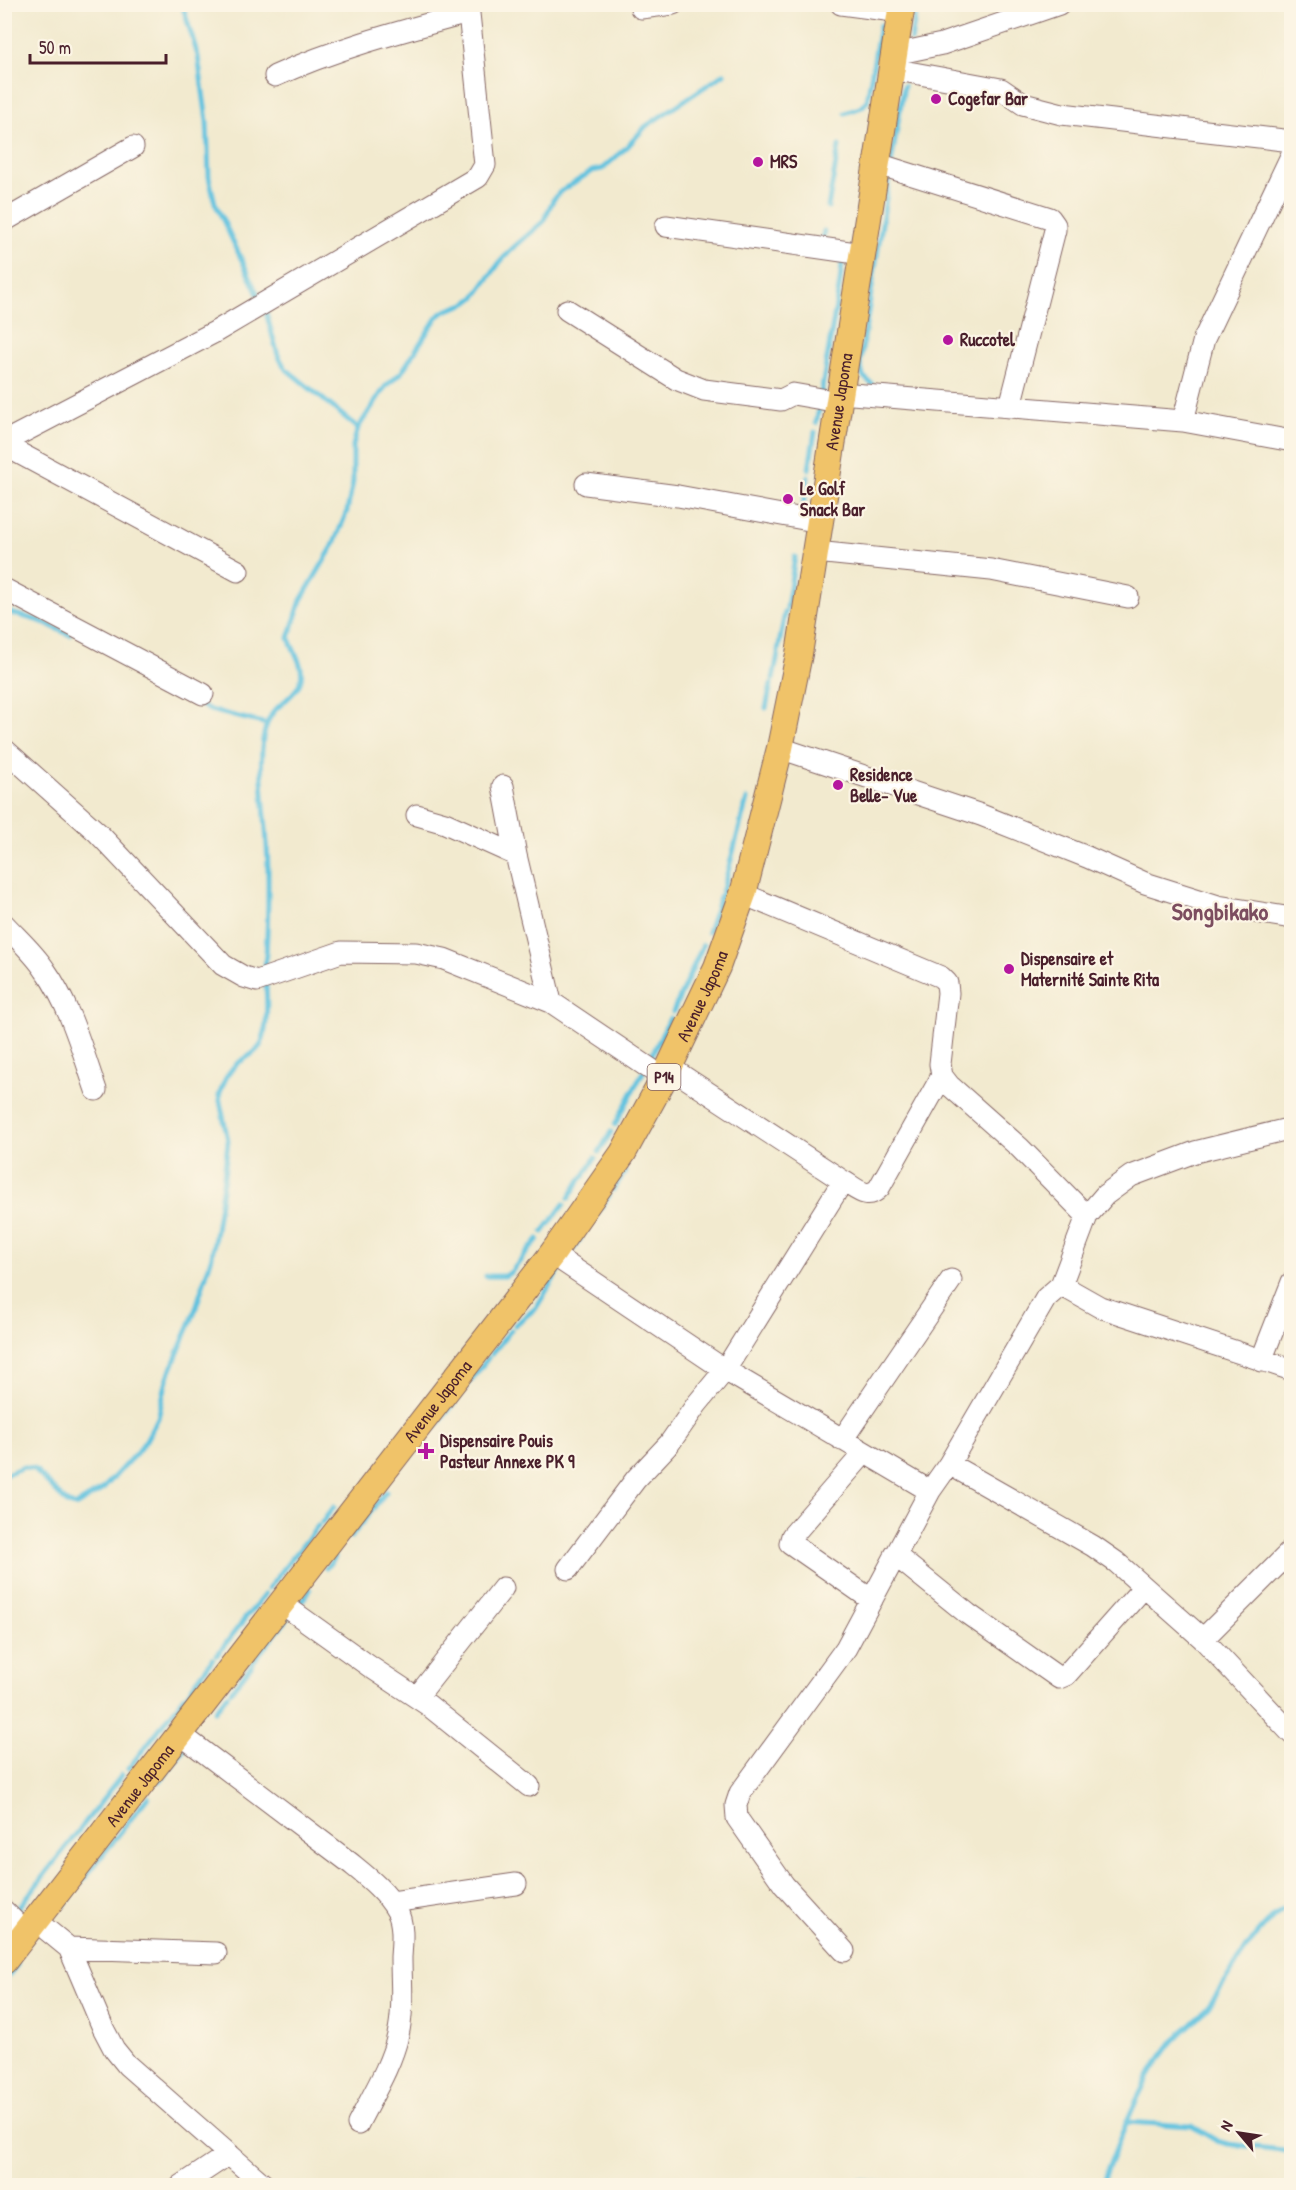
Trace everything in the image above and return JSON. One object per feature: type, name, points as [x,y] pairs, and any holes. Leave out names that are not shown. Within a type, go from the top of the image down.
[{"type":"main road","name":"Avenue Japoma","points":[[4,1961],[552,1254],[622,1153],[667,1072],[717,967],[743,894],[780,748],[816,552],[902,8]]},
{"type":"street","points":[[641,8],[673,4]]},
{"type":"street","points":[[841,4],[902,8]]},
{"type":"street","points":[[893,62],[1059,4]]},
{"type":"street","points":[[4,443],[215,332],[478,177],[485,165],[468,9],[355,44],[315,58],[275,76]]},
{"type":"street","points":[[893,62],[1001,89],[1023,104],[1062,114],[1292,141]]},
{"type":"street","points":[[4,221],[133,147]]},
{"type":"street","points":[[1183,421],[1208,330],[1292,154]]},
{"type":"street","points":[[878,164],[1050,218],[1053,221],[1055,230],[1010,406]]},
{"type":"street","points":[[666,226],[863,254]]},
{"type":"street","points":[[567,310],[675,379],[704,390],[781,400],[793,394],[1010,406],[1183,421],[1292,441]]},
{"type":"street","points":[[4,443],[238,571]]},
{"type":"street","points":[[586,484],[678,496],[820,522]]},
{"type":"street","points":[[816,552],[991,570],[1128,597]]},
{"type":"street","points":[[4,589],[203,694]]},
{"type":"street","points":[[780,748],[981,815],[1087,857],[1145,883],[1218,906],[1292,918]]},
{"type":"street","points":[[4,749],[98,833],[223,964],[244,977],[257,981],[341,952],[416,953],[444,959],[551,1002],[868,1195],[873,1195],[879,1188],[942,1076]]},
{"type":"street","points":[[503,786],[516,855],[551,1002]]},
{"type":"street","points":[[417,815],[445,823],[516,855]]},
{"type":"street","points":[[743,894],[941,977],[947,983],[948,993],[940,1064],[942,1076],[949,1085],[1020,1148],[1087,1216]]},
{"type":"street","points":[[4,924],[45,969],[57,990],[69,1014],[96,1090]]},
{"type":"street","points":[[844,1951],[784,1885],[737,1818],[736,1805],[740,1793],[846,1648],[930,1491],[949,1464],[1046,1298],[1061,1286],[1087,1216],[1105,1195],[1131,1176],[1195,1152],[1292,1128]]},
{"type":"street","points":[[568,1569],[636,1479],[669,1444],[697,1404],[725,1370],[843,1181]]},
{"type":"street","points":[[552,1254],[725,1370],[930,1491]]},
{"type":"street","points":[[842,1440],[951,1280]]},
{"type":"street","points":[[1262,1361],[1292,1282]]},
{"type":"street","points":[[1061,1286],[1100,1307],[1292,1370]]},
{"type":"street","points":[[864,1454],[792,1536],[790,1542],[872,1600]]},
{"type":"street","points":[[949,1464],[1093,1546],[1116,1562],[1203,1640],[1292,1734]]},
{"type":"street","points":[[1203,1640],[1292,1550]]},
{"type":"street","points":[[896,1555],[968,1614],[1059,1678],[1066,1675],[1144,1587]]},
{"type":"street","points":[[417,1697],[503,1588]]},
{"type":"street","points":[[281,1603],[417,1697],[529,1786]]},
{"type":"street","points":[[180,1734],[349,1862],[375,1884],[392,1902],[399,1914],[402,1929],[401,2015],[391,2057],[358,2124]]},
{"type":"street","points":[[392,1902],[516,1884]]},
{"type":"street","points":[[4,1911],[69,1948],[216,1953]]},
{"type":"street","points":[[69,1948],[103,2028],[114,2049],[127,2065],[266,2186]]},
{"type":"street","points":[[181,2186],[229,2154]]},
{"type":"waterway","points":[[182,4],[198,56],[207,121],[209,177],[215,203],[261,301]]},
{"type":"waterway","points":[[911,40],[917,4]]},
{"type":"waterway","points":[[845,113],[862,107],[867,101],[880,25]]},
{"type":"waterway","points":[[265,972],[268,883],[262,772],[263,738],[271,715],[298,687],[302,675],[289,638],[301,600],[333,546],[347,511],[353,482],[353,445],[358,428],[385,387],[401,373],[437,317],[475,297],[500,262],[543,222],[553,200],[560,192],[592,171],[602,169],[646,126],[724,74]]},
{"type":"waterway","points":[[891,164],[904,86]]},
{"type":"waterway","points":[[828,207],[839,146]]},
{"type":"waterway","points":[[872,384],[863,376],[860,363],[890,173]]},
{"type":"waterway","points":[[819,241],[822,241],[824,231]]},
{"type":"waterway","points":[[821,394],[840,282],[842,265],[840,257]]},
{"type":"waterway","points":[[265,309],[278,355],[285,368],[358,428]]},
{"type":"waterway","points":[[816,423],[820,404]]},
{"type":"waterway","points":[[809,469],[815,432]]},
{"type":"waterway","points":[[803,508],[808,477]]},
{"type":"waterway","points":[[787,607],[795,557]]},
{"type":"waterway","points":[[4,611],[40,621],[70,635]]},
{"type":"waterway","points":[[778,651],[785,612]]},
{"type":"waterway","points":[[773,679],[778,654]]},
{"type":"waterway","points":[[766,708],[771,684]]},
{"type":"waterway","points":[[174,690],[210,710],[267,724]]},
{"type":"waterway","points":[[708,932],[724,886],[747,799]]},
{"type":"waterway","points":[[673,1012],[703,945]]},
{"type":"waterway","points":[[4,1475],[23,1467],[34,1469],[68,1504],[75,1506],[103,1489],[138,1451],[158,1418],[167,1379],[194,1314],[212,1256],[228,1141],[219,1096],[231,1070],[255,1051],[263,1040],[266,984]]},
{"type":"waterway","points":[[649,1061],[670,1018]]},
{"type":"waterway","points":[[615,1125],[643,1072]]},
{"type":"waterway","points":[[599,1152],[611,1132]]},
{"type":"waterway","points":[[583,1177],[595,1158]]},
{"type":"waterway","points":[[613,1190],[625,1172]]},
{"type":"waterway","points":[[569,1198],[580,1180]]},
{"type":"waterway","points":[[585,1231],[609,1196]]},
{"type":"waterway","points":[[543,1232],[564,1204]]},
{"type":"waterway","points":[[570,1254],[581,1238]]},
{"type":"waterway","points":[[486,1276],[505,1276],[511,1272],[538,1239]]},
{"type":"waterway","points":[[515,1325],[536,1308],[558,1272]]},
{"type":"waterway","points":[[492,1354],[511,1330]]},
{"type":"waterway","points":[[457,1399],[488,1358]]},
{"type":"waterway","points":[[435,1428],[454,1404]]},
{"type":"waterway","points":[[375,1506],[386,1492]]},
{"type":"waterway","points":[[322,1522],[334,1507]]},
{"type":"waterway","points":[[351,1537],[374,1508]]},
{"type":"waterway","points":[[294,1556],[318,1526]]},
{"type":"waterway","points":[[326,1568],[335,1557]]},
{"type":"waterway","points":[[269,1588],[292,1558]]},
{"type":"waterway","points":[[297,1607],[310,1590]]},
{"type":"waterway","points":[[248,1615],[265,1594]]},
{"type":"waterway","points":[[217,1655],[246,1617]]},
{"type":"waterway","points":[[266,1646],[289,1617]]},
{"type":"waterway","points":[[253,1662],[264,1648]]},
{"type":"waterway","points":[[187,1694],[213,1659]]},
{"type":"waterway","points":[[231,1691],[251,1666]]},
{"type":"waterway","points":[[215,1711],[227,1695]]},
{"type":"waterway","points":[[128,1769],[185,1696]]},
{"type":"waterway","points":[[160,1781],[187,1746]]},
{"type":"waterway","points":[[14,1914],[122,1775]]},
{"type":"waterway","points":[[62,1907],[148,1797]]},
{"type":"waterway","points":[[1101,2186],[1148,2077],[1174,2040],[1209,2006],[1256,1936],[1267,1923],[1292,1902]]},
{"type":"waterway","points":[[4,1981],[17,1965]]},
{"type":"waterway","points":[[1127,2122],[1192,2126],[1217,2141],[1228,2144],[1292,2151]]},
{"type":"waterway","points":[[836,2186],[860,2181],[901,2186]]},
{"type":"place","name":"Cogefar Bar","points":[[936,99]]},
{"type":"place","name":"MRS","points":[[758,162]]},
{"type":"place","name":"Ruccotel","points":[[948,340]]},
{"type":"place","name":"Le Golf Snack Bar","points":[[788,499]]},
{"type":"place","name":"Residence Belle- Vue","points":[[838,785]]},
{"type":"place","name":"Dispensaire et Maternité Sainte Rita","points":[[1009,969]]},
{"type":"place","name":"Dispensaire Pouis Pasteur Annexe PK 9","points":[[426,1451]]},
{"type":"district","name":"Songbikako","points":[[1220,912]]}]
